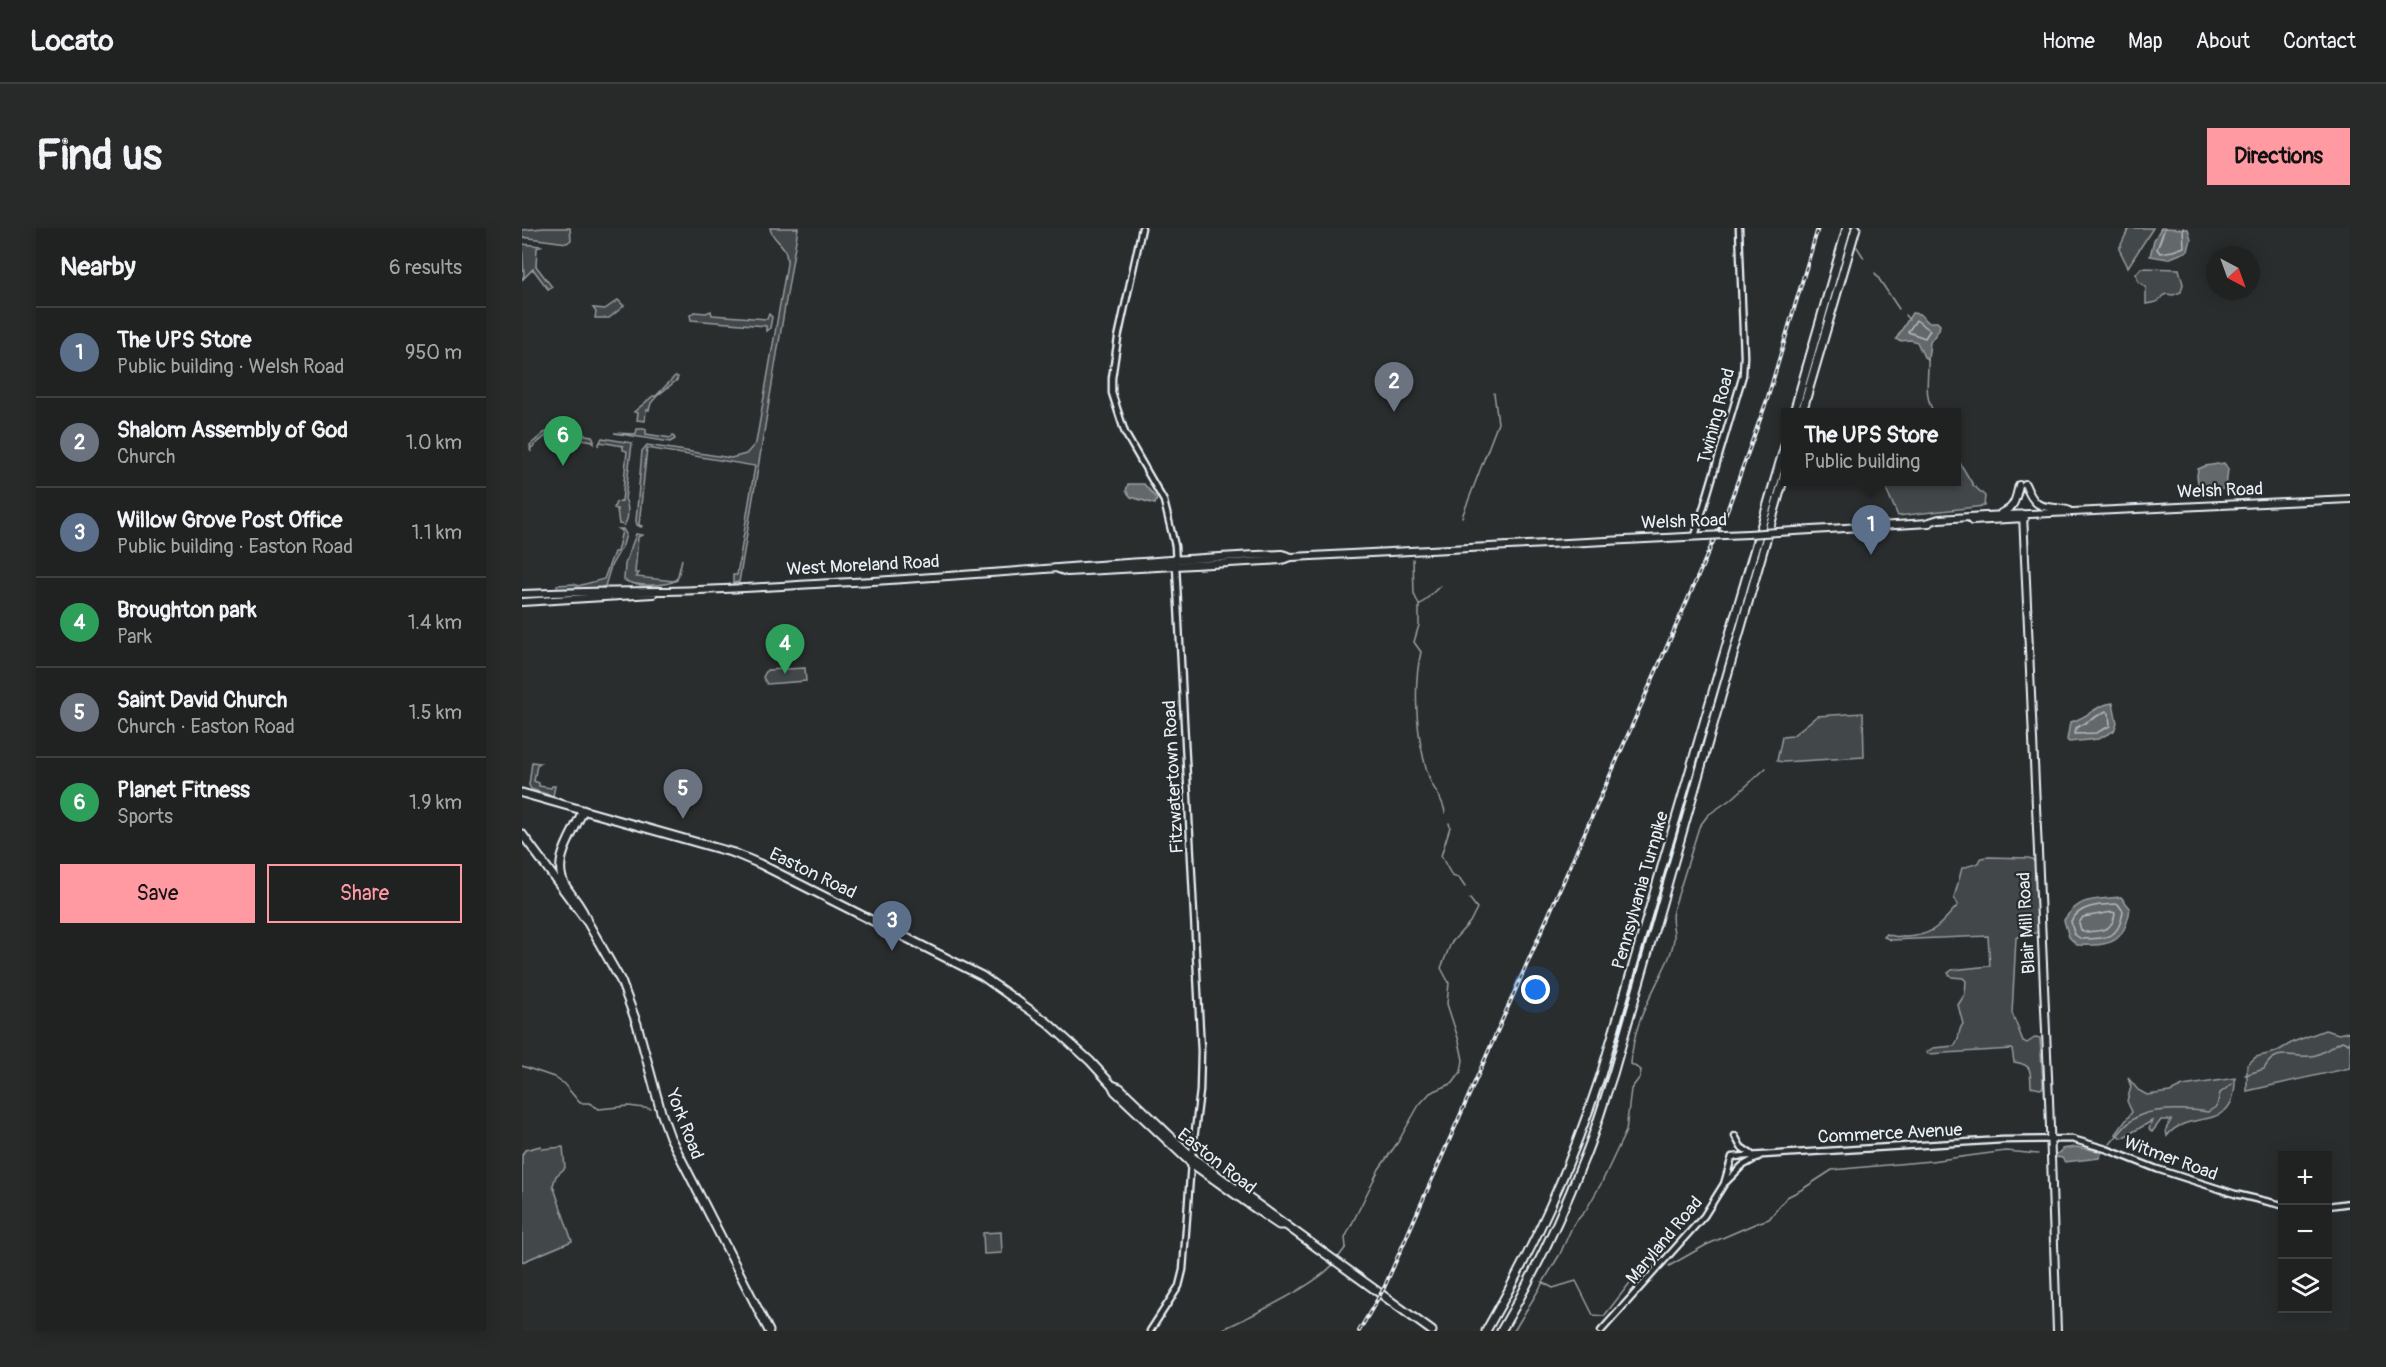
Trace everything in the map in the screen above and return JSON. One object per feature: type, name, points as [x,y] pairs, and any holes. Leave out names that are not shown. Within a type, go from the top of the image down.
[{"type":"highway","points":[[1795,408],[1847,228]]},
{"type":"highway","points":[[1803,408],[1856,228]]},
{"type":"highway","name":"Pennsylvania Turnpike","points":[[1486,1331],[1521,1270],[1548,1212],[1588,1114],[1607,1057],[1781,456]]},
{"type":"highway","name":"Pennsylvania Turnpike","points":[[1501,1331],[1531,1278],[1584,1160],[1609,1084],[1781,484]]},
{"type":"highway","name":"Easton Road","points":[[522,792],[734,853],[976,973],[1034,1011],[1090,1061],[1112,1086],[1120,1088],[1192,1160],[1281,1220],[1284,1225],[1432,1331]]},
{"type":"highway","name":"Easton Road","points":[[522,797],[561,803]]},
{"type":"highway","name":"York Road","points":[[583,810],[562,854],[560,866],[565,885],[584,912],[588,923]]},
{"type":"highway","name":"York Road","points":[[522,834],[588,923],[609,956],[631,1004],[670,1137],[769,1331]]},
{"type":"main road","points":[[1984,516],[2004,512],[2010,508],[2022,485],[2038,505],[2074,512]]},
{"type":"main road","name":"Welsh Road","points":[[1443,549],[1748,534],[2091,511],[2350,499]]},
{"type":"main road","name":"Welsh Road","points":[[1926,523],[1940,519],[1984,516],[2081,515],[2091,511]]},
{"type":"main road","name":"Blair Mill Road","points":[[2023,516],[2057,1331]]},
{"type":"main road","name":"West Moreland Road","points":[[522,602],[669,591],[1058,569],[1099,564],[1176,562],[1282,554],[1292,557],[1443,549]]},
{"type":"main road","name":"West Moreland Road","points":[[522,594],[613,590],[669,591]]},
{"type":"street","name":"Fitzwatertown Road","points":[[1142,228],[1118,338],[1112,393],[1125,433],[1164,501],[1173,534],[1201,1051],[1200,1100],[1192,1160],[1182,1279],[1150,1331]]},
{"type":"street","name":"Twining Road","points":[[1695,536],[1743,375],[1739,228]]},
{"type":"street","points":[[1735,1136],[1742,1147],[1753,1155]]},
{"type":"street","name":"Commerce Avenue","points":[[1732,1156],[2049,1138]]},
{"type":"street","name":"Witmer Road","points":[[2049,1138],[2072,1139],[2091,1144],[2157,1169],[2235,1194],[2278,1204]]},
{"type":"street","points":[[1724,1184],[1742,1166],[1763,1155]]},
{"type":"street","name":"Maryland Road","points":[[1602,1331],[1697,1224],[1724,1184],[1732,1156]]},
{"type":"street","points":[[2332,1205],[2350,1203]]},
{"type":"shaded area","points":[[570,228],[571,240],[567,243],[522,237],[522,230]]},
{"type":"shaded area","points":[[770,228],[798,228],[739,582],[733,583],[733,575],[737,575],[755,466],[647,448],[639,525],[641,527],[637,525],[636,521],[642,451],[647,445],[731,458],[746,454],[756,443],[787,264],[785,251],[771,233]]},
{"type":"shaded area","points":[[2129,228],[2153,228],[2128,267],[2119,249]]},
{"type":"shaded area","points":[[522,244],[541,246],[537,248],[536,266],[552,287],[548,289],[533,269],[522,280],[524,275]]},
{"type":"shaded area","points":[[2141,268],[2179,269],[2183,284],[2181,292],[2173,295],[2166,294],[2156,302],[2146,304],[2146,287],[2138,281],[2136,274]]},
{"type":"shaded area","points":[[618,300],[624,306],[609,318],[595,318],[596,312],[593,308],[605,309]]},
{"type":"shaded area","points":[[711,311],[712,315],[767,319],[769,314],[772,317],[770,328],[766,331],[766,326],[691,320],[690,315],[694,312]]},
{"type":"shaded area","points":[[675,376],[678,377],[677,380],[657,396],[649,410],[646,410],[645,421],[637,420],[638,413],[634,412],[656,396]]},
{"type":"shaded area","points":[[637,429],[646,429],[646,434],[671,438],[673,435],[675,439],[670,442],[614,433],[636,434]]},
{"type":"shaded area","points":[[552,430],[592,436],[594,440],[594,445],[593,441],[551,434],[531,449],[530,445],[544,433]]},
{"type":"shaded area","points":[[602,438],[632,443],[625,499],[628,516],[624,525],[619,524],[617,509],[614,508],[616,502],[622,501],[627,451],[623,450],[623,446],[600,442]]},
{"type":"shaded area","points":[[1961,465],[1973,485],[1985,496],[1984,506],[1898,516],[1887,491],[1888,486],[1961,486]]},
{"type":"shaded area","points":[[619,529],[623,529],[626,534],[623,545],[611,566],[605,586],[559,591],[557,585],[574,584],[578,586],[604,579],[614,552],[617,552],[622,531]]},
{"type":"shaded area","points":[[636,534],[642,535],[638,537],[635,573],[639,573],[636,577],[674,581],[650,585],[635,584],[624,580],[625,564]]},
{"type":"shaded area","points":[[805,668],[806,681],[767,684],[763,677],[767,670]]},
{"type":"shaded area","points":[[1863,713],[1864,757],[1777,761],[1782,737],[1792,736],[1817,716]]},
{"type":"shaded area","points":[[532,762],[540,763],[537,765],[534,781],[539,783],[539,786],[551,788],[555,786],[553,796],[531,789],[529,785]]},
{"type":"shaded area","points":[[1981,858],[2028,858],[2036,864],[2038,929],[2036,933],[2023,934],[2016,938],[2012,1013],[2023,1041],[2027,1043],[2036,1037],[2040,1038],[2043,1088],[2040,1089],[2031,1087],[2029,1069],[2025,1065],[2014,1062],[2012,1049],[1928,1054],[1927,1052],[1933,1048],[1956,1044],[1963,1024],[1958,1005],[1965,994],[1966,981],[1963,978],[1952,977],[1948,973],[1952,970],[1990,966],[1988,936],[1891,940],[1884,937],[1887,934],[1898,937],[1916,936],[1936,928],[1958,905],[1954,898],[1962,868],[1979,863]]},
{"type":"shaded area","points":[[2325,1030],[2339,1034],[2350,1031],[2350,1068],[2247,1091],[2247,1065],[2256,1057],[2276,1052],[2293,1042]]},
{"type":"shaded area","points":[[2128,1078],[2138,1090],[2147,1095],[2170,1092],[2183,1086],[2235,1078],[2233,1096],[2228,1107],[2220,1114],[2187,1123],[2176,1128],[2167,1136],[2166,1129],[2171,1120],[2161,1120],[2152,1132],[2149,1129],[2152,1121],[2122,1138],[2116,1134],[2132,1112],[2127,1101],[2131,1087]]},
{"type":"shaded area","points":[[541,1146],[542,1149],[563,1147],[565,1168],[556,1176],[553,1185],[572,1241],[522,1262],[522,1155],[525,1150]]},
{"type":"shaded area","points":[[1001,1232],[1002,1253],[984,1254],[983,1233]]},
{"type":"water","points":[[2161,228],[2188,229],[2191,239],[2188,251],[2168,259],[2150,256],[2154,240]]},
{"type":"water","points":[[1912,313],[1920,314],[1928,322],[1937,322],[1940,325],[1930,342],[1928,360],[1924,357],[1917,342],[1896,339]]},
{"type":"water","points":[[2224,463],[2228,469],[2226,487],[2212,491],[2199,488],[2198,469]]},
{"type":"water","points":[[1128,484],[1144,484],[1157,499],[1155,504],[1131,497],[1126,491]]},
{"type":"water","points":[[2113,703],[2117,723],[2114,731],[2098,739],[2069,742],[2067,740],[2070,722]]},
{"type":"water","points":[[2121,897],[2130,908],[2128,920],[2120,936],[2098,945],[2077,945],[2069,937],[2064,920],[2076,907],[2095,899]]},
{"type":"water","points":[[2076,1147],[2102,1152],[2099,1158],[2065,1162],[2062,1158],[2056,1157],[2062,1149]]},
{"type":"waterway","points":[[1857,247],[1864,258]]},
{"type":"waterway","points":[[1875,273],[1899,309]]},
{"type":"waterway","points":[[1905,315],[1909,320]]},
{"type":"waterway","points":[[1928,358],[1928,393],[1932,408]]},
{"type":"waterway","points":[[1462,517],[1498,423],[1494,393]]},
{"type":"waterway","points":[[1413,559],[1414,594],[1419,605]]},
{"type":"waterway","points":[[1440,586],[1419,606],[1419,625],[1414,642],[1421,652],[1416,699],[1422,750],[1430,780],[1445,813]]},
{"type":"waterway","points":[[1514,1331],[1560,1254],[1573,1225],[1586,1210],[1601,1184],[1626,1131],[1631,1089],[1640,1077],[1641,1070],[1631,1064],[1635,1036],[1671,950],[1674,939],[1673,911],[1699,827],[1708,815],[1734,797],[1766,768]]},
{"type":"waterway","points":[[1449,823],[1450,827],[1441,856],[1452,876],[1459,878],[1465,887]]},
{"type":"waterway","points":[[1337,1259],[1346,1247],[1345,1238],[1379,1169],[1398,1142],[1419,1105],[1430,1093],[1453,1083],[1461,1072],[1463,1060],[1447,1004],[1449,983],[1441,968],[1451,943],[1470,922],[1477,908],[1470,899]]},
{"type":"waterway","points":[[2245,1075],[2264,1069],[2269,1061],[2281,1055],[2316,1055],[2342,1041],[2350,1044]]},
{"type":"waterway","points":[[522,1066],[554,1077],[564,1084],[580,1103],[589,1103],[599,1109],[629,1106],[651,1109]]},
{"type":"waterway","points":[[2110,1144],[2132,1120],[2141,1115],[2174,1110],[2208,1112],[2217,1106],[2220,1093],[2232,1084]]},
{"type":"waterway","points":[[1669,1266],[1706,1245],[1769,1219],[1787,1197],[1832,1170],[2006,1151],[2038,1154]]},
{"type":"waterway","points":[[1219,1331],[1298,1291],[1326,1272],[1334,1263]]},
{"type":"waterway","points":[[1542,1282],[1553,1288],[1576,1281],[1593,1315],[1604,1316],[1633,1279],[1644,1273]]},
{"type":"railway","points":[[1359,1331],[1384,1288],[1728,508],[1767,400],[1818,228]]},
{"type":"place","name":"Shalom Assembly of God","points":[[1394,412]]},
{"type":"place","name":"Planet Fitness","points":[[563,466]]},
{"type":"place","name":"The UPS Store","points":[[1871,555]]},
{"type":"place","name":"Broughton park","points":[[785,674]]},
{"type":"place","name":"Saint David Church","points":[[683,819]]},
{"type":"place","name":"Willow Grove Post Office","points":[[892,951]]}]
